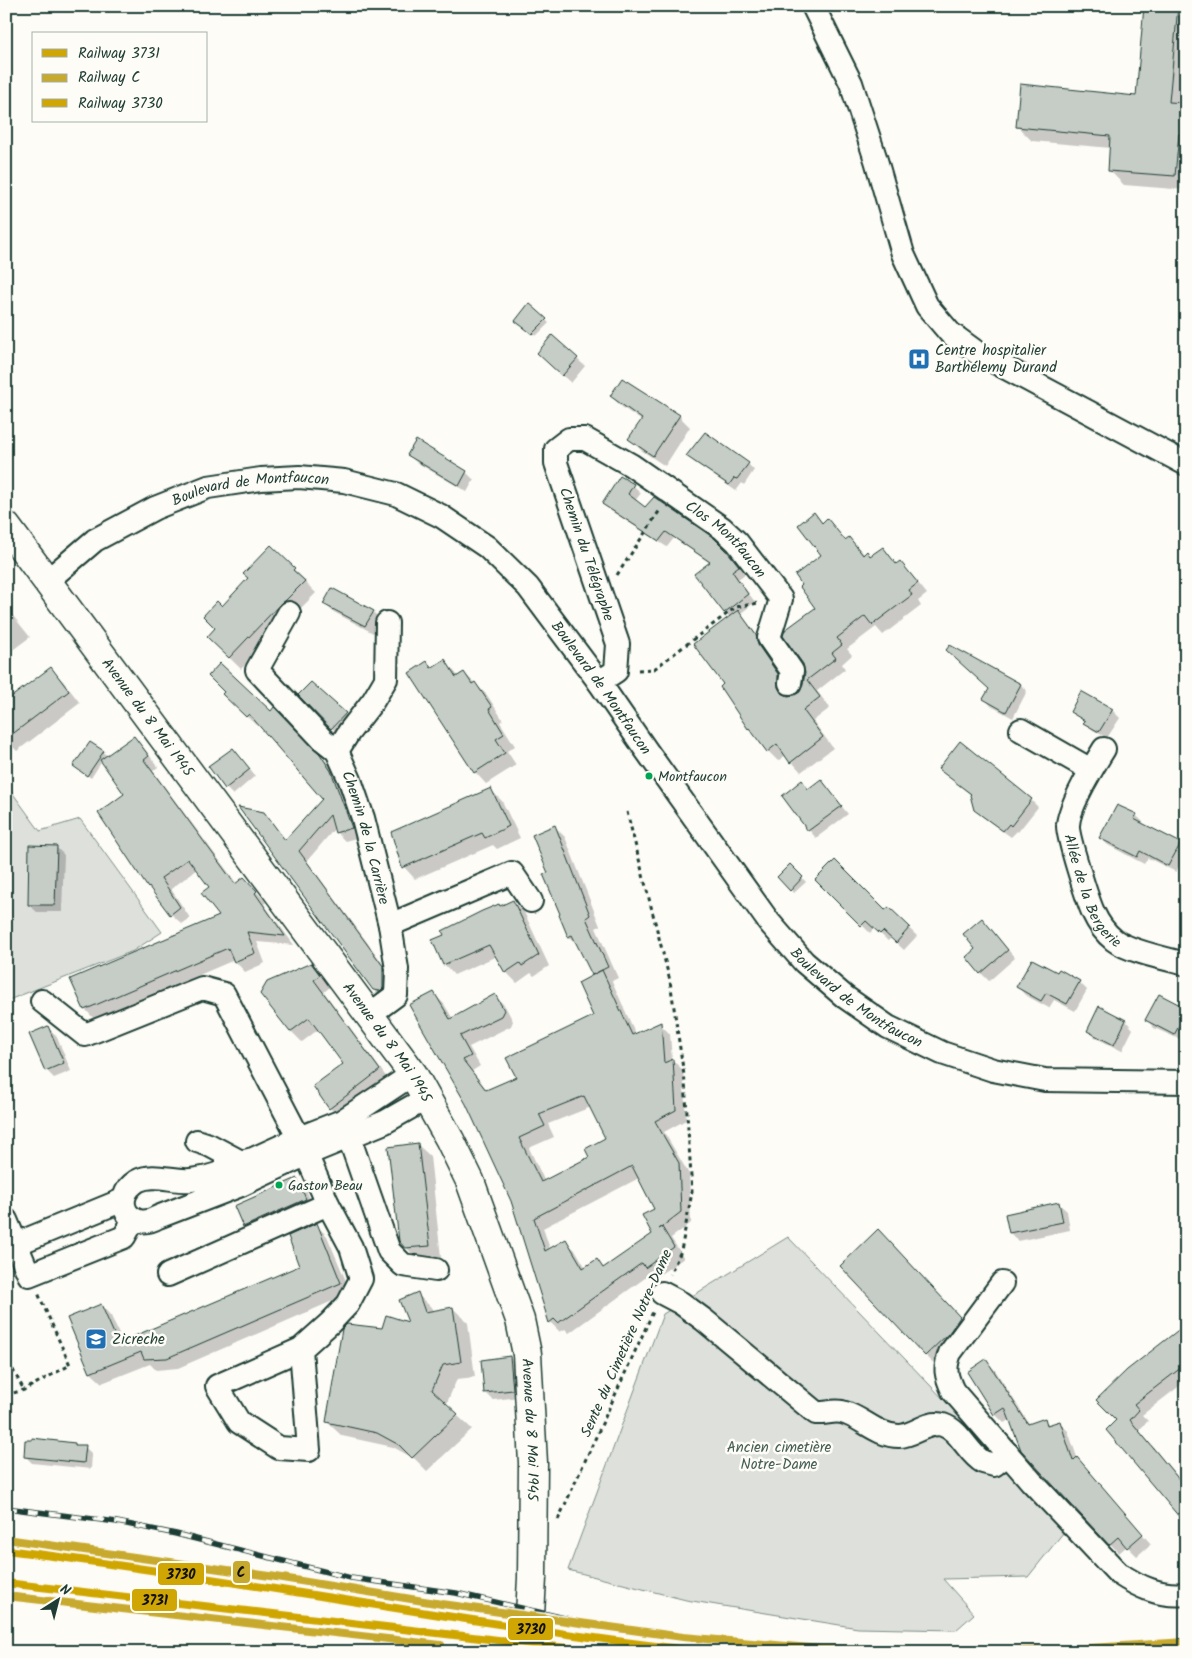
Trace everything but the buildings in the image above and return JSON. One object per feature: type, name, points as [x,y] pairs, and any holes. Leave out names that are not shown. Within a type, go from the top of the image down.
[{"type":"main road","name":"Avenue du 8 Mai 1945","points":[[6,526],[413,1074],[470,1182],[520,1320],[527,1354],[533,1463],[532,1578],[528,1652]]},
{"type":"street","points":[[813,6],[851,84],[876,160],[903,254],[927,306],[950,333],[976,352],[1186,464]]},
{"type":"street","name":"Chemin du Télégraphe","points":[[585,439],[569,439],[556,450],[556,463],[618,644],[608,676]]},
{"type":"street","name":"Clos Montfaucon","points":[[585,439],[631,465],[722,528],[737,542],[781,599]]},
{"type":"street","name":"Boulevard de Montfaucon","points":[[47,581],[95,540],[156,508],[208,487],[261,479],[299,477],[344,481],[396,494],[441,516],[487,547],[528,587],[608,676],[646,750],[769,922],[811,968],[845,996],[888,1027],[942,1053],[993,1070],[1044,1080],[1186,1082]]},
{"type":"street","points":[[781,599],[770,638],[792,671],[790,683]]},
{"type":"street","name":"Chemin de la Carrière","points":[[289,613],[257,670],[322,739],[337,751],[350,780],[363,818],[390,925],[397,969],[396,995],[369,1015]]},
{"type":"street","name":"Chemin de la Carrière","points":[[337,751],[373,701],[386,678],[387,623]]},
{"type":"street","points":[[1021,730],[1091,770]]},
{"type":"street","name":"Allée de la Bergerie","points":[[1104,749],[1074,804],[1068,824],[1070,840],[1092,911],[1102,928],[1114,941],[1132,949],[1186,964]]},
{"type":"street","name":"Chemin de la Carrière","points":[[390,925],[512,873],[531,901]]},
{"type":"street","points":[[42,1001],[85,1035],[202,988],[224,994],[303,1146],[328,1204],[351,1247],[360,1279],[348,1304],[301,1349],[217,1386],[240,1422],[279,1448],[309,1450],[301,1349]]},
{"type":"street","points":[[346,1129],[413,1074]]},
{"type":"street","points":[[195,1137],[199,1150],[204,1155],[220,1160],[241,1162],[303,1146],[346,1129],[385,1122],[427,1098]]},
{"type":"street","points":[[346,1129],[389,1251],[403,1265],[436,1270]]},
{"type":"street","points":[[241,1162],[230,1170],[190,1180],[146,1178],[128,1189],[123,1200],[124,1208],[134,1220],[151,1222],[158,1217],[241,1185],[303,1146]]},
{"type":"street","points":[[16,1244],[123,1200]]},
{"type":"street","points":[[168,1275],[328,1204]]},
{"type":"street","points":[[6,1220],[29,1275],[124,1237],[134,1220]]},
{"type":"street","points":[[1002,1283],[950,1353],[946,1365],[947,1379],[953,1391],[1008,1454],[1118,1573],[1133,1583],[1149,1590],[1164,1594],[1186,1594]]},
{"type":"street","points":[[662,1293],[681,1303],[704,1320],[816,1413],[844,1412],[880,1431],[899,1436],[931,1425],[942,1424],[950,1429],[982,1461],[994,1465],[1008,1454]]},
{"type":"path","points":[[601,596],[606,593],[672,492]]},
{"type":"path","points":[[608,676],[654,669],[736,607],[781,599]]},
{"type":"path","name":"Sente du Cimetière Notre-Dame","points":[[556,1524],[681,1251],[692,1192],[685,1082],[670,981],[627,812]]},
{"type":"path","points":[[6,1394],[24,1390],[70,1365],[35,1287]]},
{"type":"path","points":[[6,1366],[13,1370],[24,1390]]},
{"type":"green space","points":[[6,784],[40,831],[80,819],[162,932],[133,951],[6,1001]]},
{"type":"green space","name":"Ancien cimetière Notre-Dame","points":[[788,1237],[1067,1528],[1028,1577],[943,1579],[974,1614],[956,1630],[858,1628],[686,1600],[568,1570],[663,1314]]},
{"type":"railway","points":[[6,1508],[117,1522],[176,1534],[351,1578],[456,1593],[604,1627]]},
{"type":"rail line","name":"C","points":[[6,1539],[270,1576],[442,1604],[683,1637],[821,1649],[949,1652]]},
{"type":"rail line","name":"3730","points":[[6,1550],[181,1574],[531,1629],[706,1652]]},
{"type":"rail line","name":"3731","points":[[6,1583],[601,1652]]},
{"type":"rail line","name":"C","points":[[6,1596],[441,1645]]},
{"type":"rail line","name":"C","points":[[989,1652],[1059,1650],[1186,1642]]},
{"type":"place","name":"Centre hospitalier Barthélemy Durand","points":[[919,359]]},
{"type":"place","name":"Montfaucon","points":[[649,776]]},
{"type":"place","name":"Gaston Beau","points":[[279,1185]]},
{"type":"place","name":"Zicreche","points":[[96,1339]]}]
